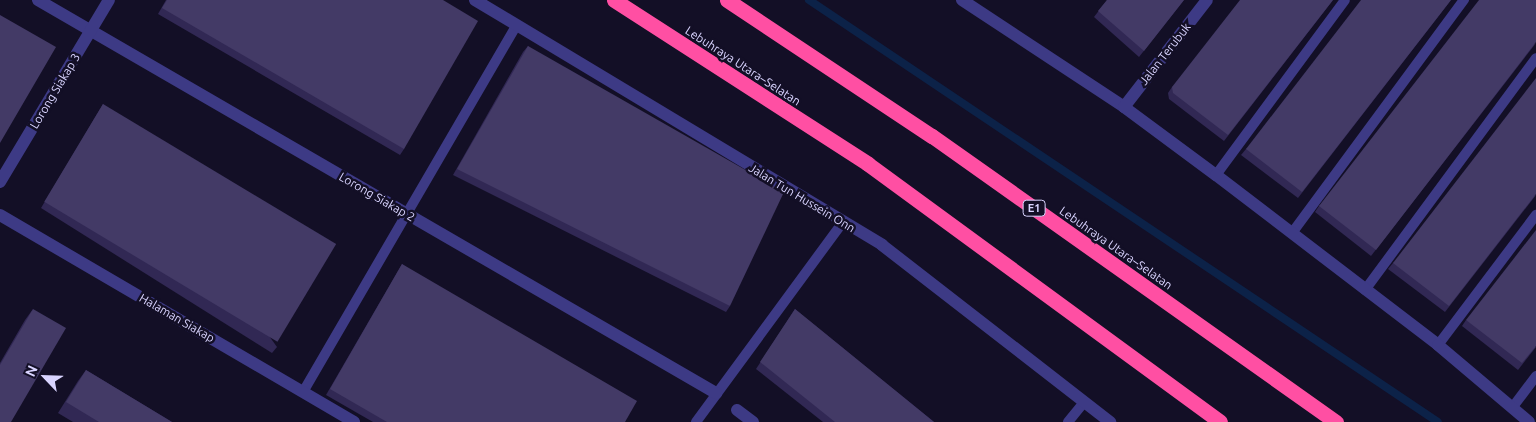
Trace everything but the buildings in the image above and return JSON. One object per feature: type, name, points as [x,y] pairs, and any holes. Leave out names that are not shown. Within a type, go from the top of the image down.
[{"type":"highway","name":"Lebuhraya Utara–Selatan","points":[[614,0],[868,164],[1220,422]]},
{"type":"highway","name":"Lebuhraya Utara–Selatan","points":[[727,0],[932,136],[1336,422]]},
{"type":"street","name":"Lorong Siakap 2","points":[[38,0],[716,393]]},
{"type":"street","name":"Lorong Siakap 3","points":[[0,182],[109,0]]},
{"type":"street","name":"Jalan Tun Hussein Onn","points":[[475,0],[882,245],[1110,422]]},
{"type":"street","points":[[962,0],[1124,108],[1216,175],[1438,345],[1529,422]]},
{"type":"street","name":"Jalan Terubuk","points":[[1124,108],[1207,0]]},
{"type":"street","name":"Halaman Siakap","points":[[0,215],[354,422]]},
{"type":"street","points":[[737,410],[753,422]]},
{"type":"lane","points":[[1216,175],[1345,0]]},
{"type":"lane","points":[[1292,233],[1464,0]]},
{"type":"lane","points":[[303,392],[408,215],[516,26]]},
{"type":"lane","points":[[1365,290],[1536,58]]},
{"type":"lane","points":[[1438,345],[1536,216]]},
{"type":"lane","points":[[696,422],[842,222]]},
{"type":"lane","points":[[1512,408],[1536,376]]},
{"type":"lane","points":[[1068,422],[1084,402]]},
{"type":"waterway","points":[[809,0],[1438,422]]}]
